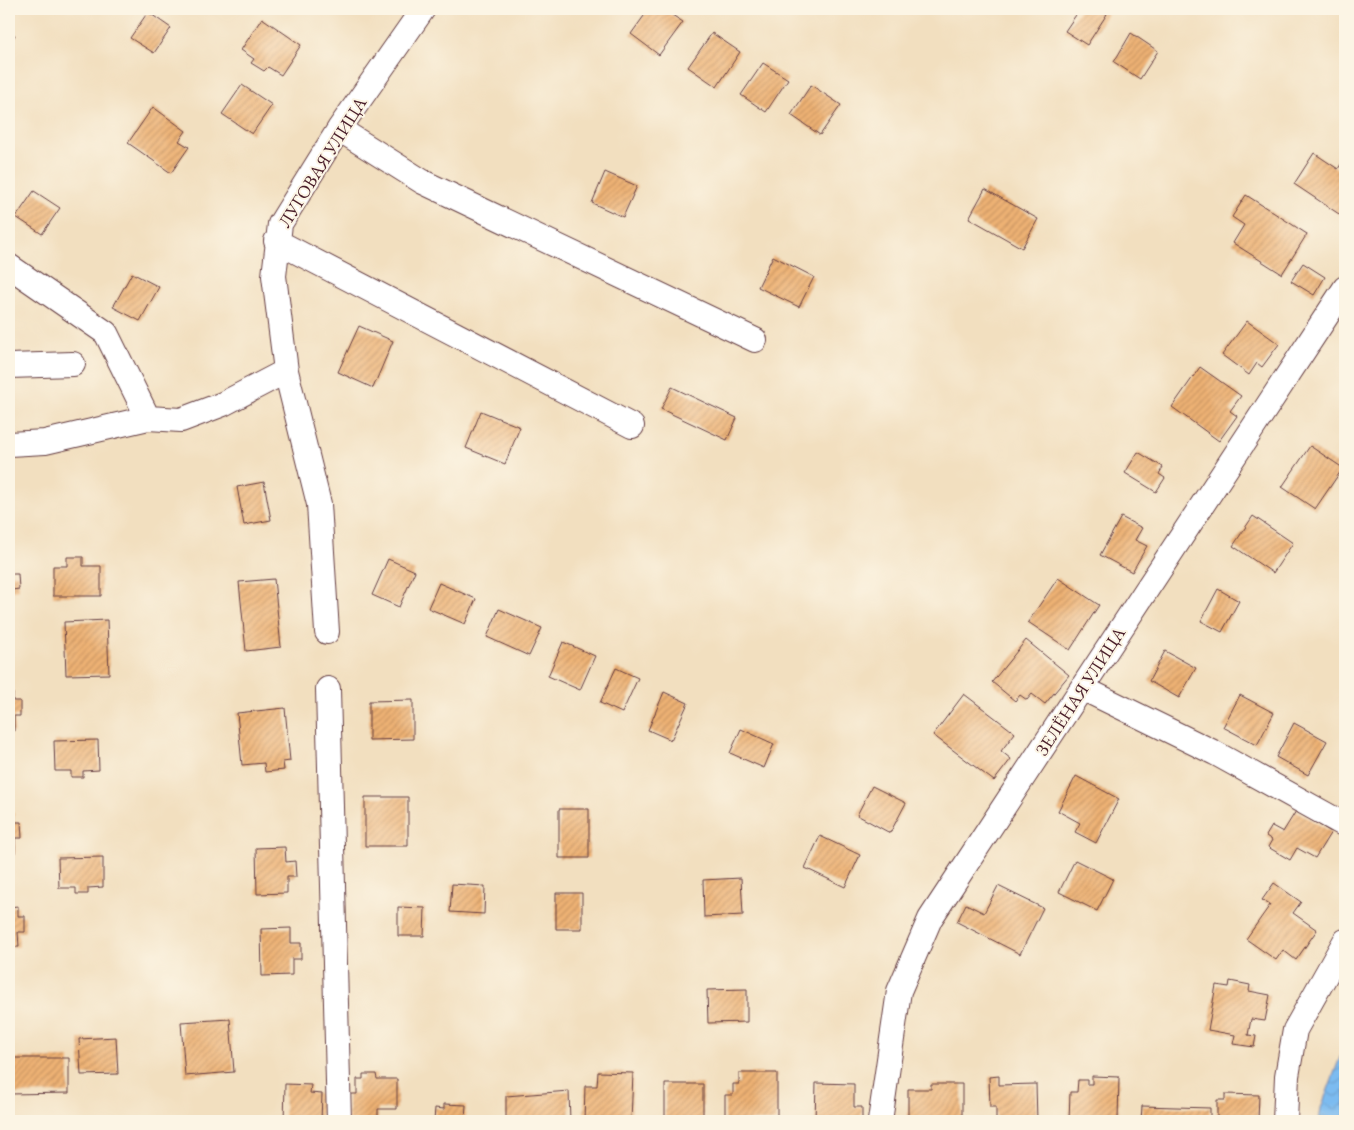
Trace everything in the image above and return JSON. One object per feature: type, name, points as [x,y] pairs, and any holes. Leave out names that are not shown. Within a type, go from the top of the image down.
[{"type":"street","name":"ЛУГОВАЯ УЛИЦА","points":[[327,632],[319,504],[286,371],[274,276],[276,241],[280,224],[339,130],[423,9]]},
{"type":"street","points":[[339,130],[423,182],[755,340]]},
{"type":"street","points":[[276,241],[632,426]]},
{"type":"street","points":[[9,266],[106,333],[148,418]]},
{"type":"street","name":"ЗЕЛЁНАЯ УЛИЦА","points":[[880,1121],[899,991],[930,919],[1345,288]]},
{"type":"street","points":[[9,366],[73,364]]},
{"type":"street","points":[[9,444],[45,442],[148,418],[181,420],[223,404],[286,371]]},
{"type":"street","points":[[1082,688],[1215,753],[1345,824]]},
{"type":"street","points":[[328,689],[339,1121]]},
{"type":"street","points":[[1285,1121],[1287,1076],[1295,1030],[1345,941]]},
{"type":"water","points":[[1345,1044],[1345,1121],[1319,1121],[1321,1108]]},
{"type":"building","points":[[649,9],[663,9],[683,22],[659,55],[631,34]]},
{"type":"building","points":[[1080,9],[1099,9],[1107,14],[1087,45],[1065,31]]},
{"type":"building","points":[[148,12],[171,28],[154,53],[130,38]]},
{"type":"building","points":[[262,18],[301,45],[281,75],[268,67],[264,71],[251,63],[254,59],[241,50]]},
{"type":"building","points":[[9,31],[15,35],[9,46]]},
{"type":"building","points":[[712,33],[740,52],[717,87],[688,67]]},
{"type":"building","points":[[1131,33],[1158,51],[1140,79],[1114,62]]},
{"type":"building","points":[[763,63],[788,79],[766,112],[741,95]]},
{"type":"building","points":[[242,85],[272,105],[252,134],[222,114]]},
{"type":"building","points":[[811,85],[841,105],[820,135],[791,115]]},
{"type":"building","points":[[153,107],[186,131],[179,141],[189,147],[171,173],[128,143]]},
{"type":"building","points":[[1314,153],[1338,169],[1343,161],[1345,163],[1345,218],[1294,184]]},
{"type":"building","points":[[605,172],[637,186],[623,217],[592,203]]},
{"type":"building","points":[[985,189],[1038,219],[1022,248],[969,218]]},
{"type":"building","points":[[34,191],[60,208],[42,234],[16,217]]},
{"type":"building","points":[[1246,195],[1307,234],[1282,274],[1233,243],[1244,225],[1232,217]]},
{"type":"building","points":[[773,256],[814,277],[799,307],[758,287]]},
{"type":"building","points":[[1303,263],[1325,277],[1314,295],[1291,281]]},
{"type":"building","points":[[132,273],[159,287],[140,321],[113,307]]},
{"type":"building","points":[[1247,321],[1279,344],[1262,367],[1257,363],[1249,375],[1222,355]]},
{"type":"building","points":[[359,326],[393,341],[373,388],[338,372]]},
{"type":"building","points":[[1200,367],[1241,396],[1230,411],[1237,416],[1219,441],[1172,407]]},
{"type":"building","points":[[672,387],[737,418],[727,440],[661,409]]},
{"type":"building","points":[[481,411],[520,427],[505,464],[466,448]]},
{"type":"building","points":[[1310,446],[1343,468],[1315,509],[1282,487]]},
{"type":"building","points":[[1138,452],[1163,467],[1159,474],[1165,478],[1156,492],[1125,473]]},
{"type":"building","points":[[264,482],[271,520],[244,525],[237,487]]},
{"type":"building","points":[[1253,516],[1293,543],[1273,573],[1233,546]]},
{"type":"building","points":[[1121,517],[1142,528],[1135,540],[1147,546],[1132,572],[1100,555]]},
{"type":"building","points":[[67,557],[83,557],[83,566],[101,566],[101,596],[53,596],[53,566],[67,566]]},
{"type":"building","points":[[388,559],[415,571],[399,607],[372,595]]},
{"type":"building","points":[[9,565],[11,565],[11,574],[18,574],[19,589],[12,590],[12,605],[9,605]]},
{"type":"building","points":[[1058,578],[1099,605],[1070,650],[1028,622]]},
{"type":"building","points":[[274,579],[281,647],[246,651],[239,582]]},
{"type":"building","points":[[439,583],[476,599],[465,624],[428,608]]},
{"type":"building","points":[[1218,589],[1239,601],[1222,632],[1201,621]]},
{"type":"building","points":[[499,609],[542,628],[529,656],[487,637]]},
{"type":"building","points":[[107,620],[109,674],[66,675],[64,622]]},
{"type":"building","points":[[1026,640],[1069,675],[1045,704],[1032,694],[1027,700],[1020,695],[1015,701],[992,682]]},
{"type":"building","points":[[563,642],[595,656],[580,690],[548,676]]},
{"type":"building","points":[[1165,651],[1196,668],[1179,698],[1149,681]]},
{"type":"building","points":[[616,668],[638,678],[622,713],[600,703]]},
{"type":"building","points":[[9,691],[13,691],[13,701],[20,701],[20,716],[14,716],[14,732],[9,732]]},
{"type":"building","points":[[664,692],[688,703],[671,740],[648,730]]},
{"type":"building","points":[[964,694],[1015,733],[1001,751],[1011,759],[994,781],[933,735]]},
{"type":"building","points":[[1240,695],[1274,713],[1257,745],[1223,727]]},
{"type":"building","points":[[413,700],[413,739],[369,740],[369,701]]},
{"type":"building","points":[[285,708],[290,761],[283,762],[284,770],[265,772],[264,763],[242,765],[237,713]]},
{"type":"building","points":[[1294,723],[1327,741],[1308,775],[1276,757]]},
{"type":"building","points":[[741,729],[774,744],[764,768],[730,753]]},
{"type":"building","points":[[98,740],[99,770],[83,771],[83,777],[71,777],[71,771],[55,771],[54,741]]},
{"type":"building","points":[[1076,776],[1119,799],[1096,843],[1075,832],[1080,823],[1058,811]]},
{"type":"building","points":[[872,786],[906,803],[890,833],[857,815]]},
{"type":"building","points":[[365,797],[408,797],[408,846],[365,846]]},
{"type":"building","points":[[559,809],[589,809],[589,858],[559,858]]},
{"type":"building","points":[[1296,811],[1331,832],[1315,858],[1297,848],[1290,860],[1268,847],[1272,840],[1266,836],[1272,826],[1283,832]]},
{"type":"building","points":[[9,813],[14,813],[14,822],[21,822],[22,838],[15,838],[15,853],[9,853]]},
{"type":"building","points":[[820,836],[860,855],[845,887],[805,868]]},
{"type":"building","points":[[285,847],[286,862],[295,861],[296,877],[287,877],[287,893],[257,894],[256,848]]},
{"type":"building","points":[[103,857],[103,887],[88,888],[88,894],[76,894],[76,888],[59,888],[58,858]]},
{"type":"building","points":[[1075,860],[1113,879],[1097,911],[1059,892]]},
{"type":"building","points":[[741,878],[743,915],[704,917],[703,880]]},
{"type":"building","points":[[1274,883],[1301,902],[1293,913],[1317,930],[1296,960],[1283,950],[1276,960],[1246,939],[1270,905],[1262,900]]},
{"type":"building","points":[[452,884],[485,886],[484,914],[450,912]]},
{"type":"building","points":[[998,886],[1043,908],[1020,954],[957,922],[966,904],[984,913]]},
{"type":"building","points":[[556,893],[582,893],[582,929],[556,929]]},
{"type":"building","points":[[18,906],[18,916],[25,916],[25,932],[18,932],[19,947],[9,947],[9,907]]},
{"type":"building","points":[[398,907],[425,908],[424,936],[398,936]]},
{"type":"building","points":[[291,928],[291,943],[301,943],[301,959],[292,959],[292,975],[262,976],[261,929]]},
{"type":"building","points":[[1230,981],[1250,985],[1249,991],[1270,995],[1265,1021],[1251,1019],[1248,1035],[1256,1036],[1254,1047],[1233,1044],[1235,1035],[1208,1030],[1216,985],[1229,987]]},
{"type":"building","points":[[747,989],[747,1022],[708,1023],[707,990]]},
{"type":"building","points":[[230,1019],[234,1072],[185,1076],[181,1022]]},
{"type":"building","points":[[116,1037],[118,1074],[81,1075],[79,1039]]},
{"type":"building","points":[[9,1058],[69,1058],[69,1093],[9,1094]]},
{"type":"building","points":[[598,1072],[633,1073],[631,1121],[584,1121],[585,1086],[597,1086]]},
{"type":"building","points":[[739,1073],[777,1073],[777,1121],[725,1121],[725,1095],[733,1095],[733,1084],[739,1084]]},
{"type":"building","points":[[363,1074],[376,1074],[377,1079],[397,1079],[397,1109],[378,1109],[378,1121],[348,1121],[348,1094],[357,1094],[357,1079],[363,1079]]},
{"type":"building","points":[[999,1076],[999,1085],[1036,1084],[1037,1121],[996,1121],[996,1107],[990,1107],[989,1077]]},
{"type":"building","points":[[1092,1076],[1119,1077],[1118,1121],[1069,1121],[1070,1092],[1077,1092],[1078,1080],[1087,1080],[1087,1084],[1092,1084]]},
{"type":"building","points":[[816,1083],[854,1084],[854,1107],[862,1107],[862,1121],[815,1121]]},
{"type":"building","points":[[285,1084],[311,1085],[310,1093],[322,1094],[321,1121],[284,1121]]},
{"type":"building","points":[[665,1084],[703,1084],[703,1121],[665,1121]]},
{"type":"building","points":[[931,1084],[962,1084],[962,1121],[908,1121],[908,1089],[931,1089]]},
{"type":"building","points":[[569,1091],[570,1121],[506,1121],[506,1096]]},
{"type":"building","points":[[1225,1094],[1259,1095],[1258,1121],[1217,1121],[1217,1100],[1225,1100]]},
{"type":"building","points":[[444,1104],[466,1105],[465,1121],[434,1121],[435,1108],[444,1109]]},
{"type":"building","points":[[1142,1106],[1210,1108],[1210,1121],[1141,1121]]}]
